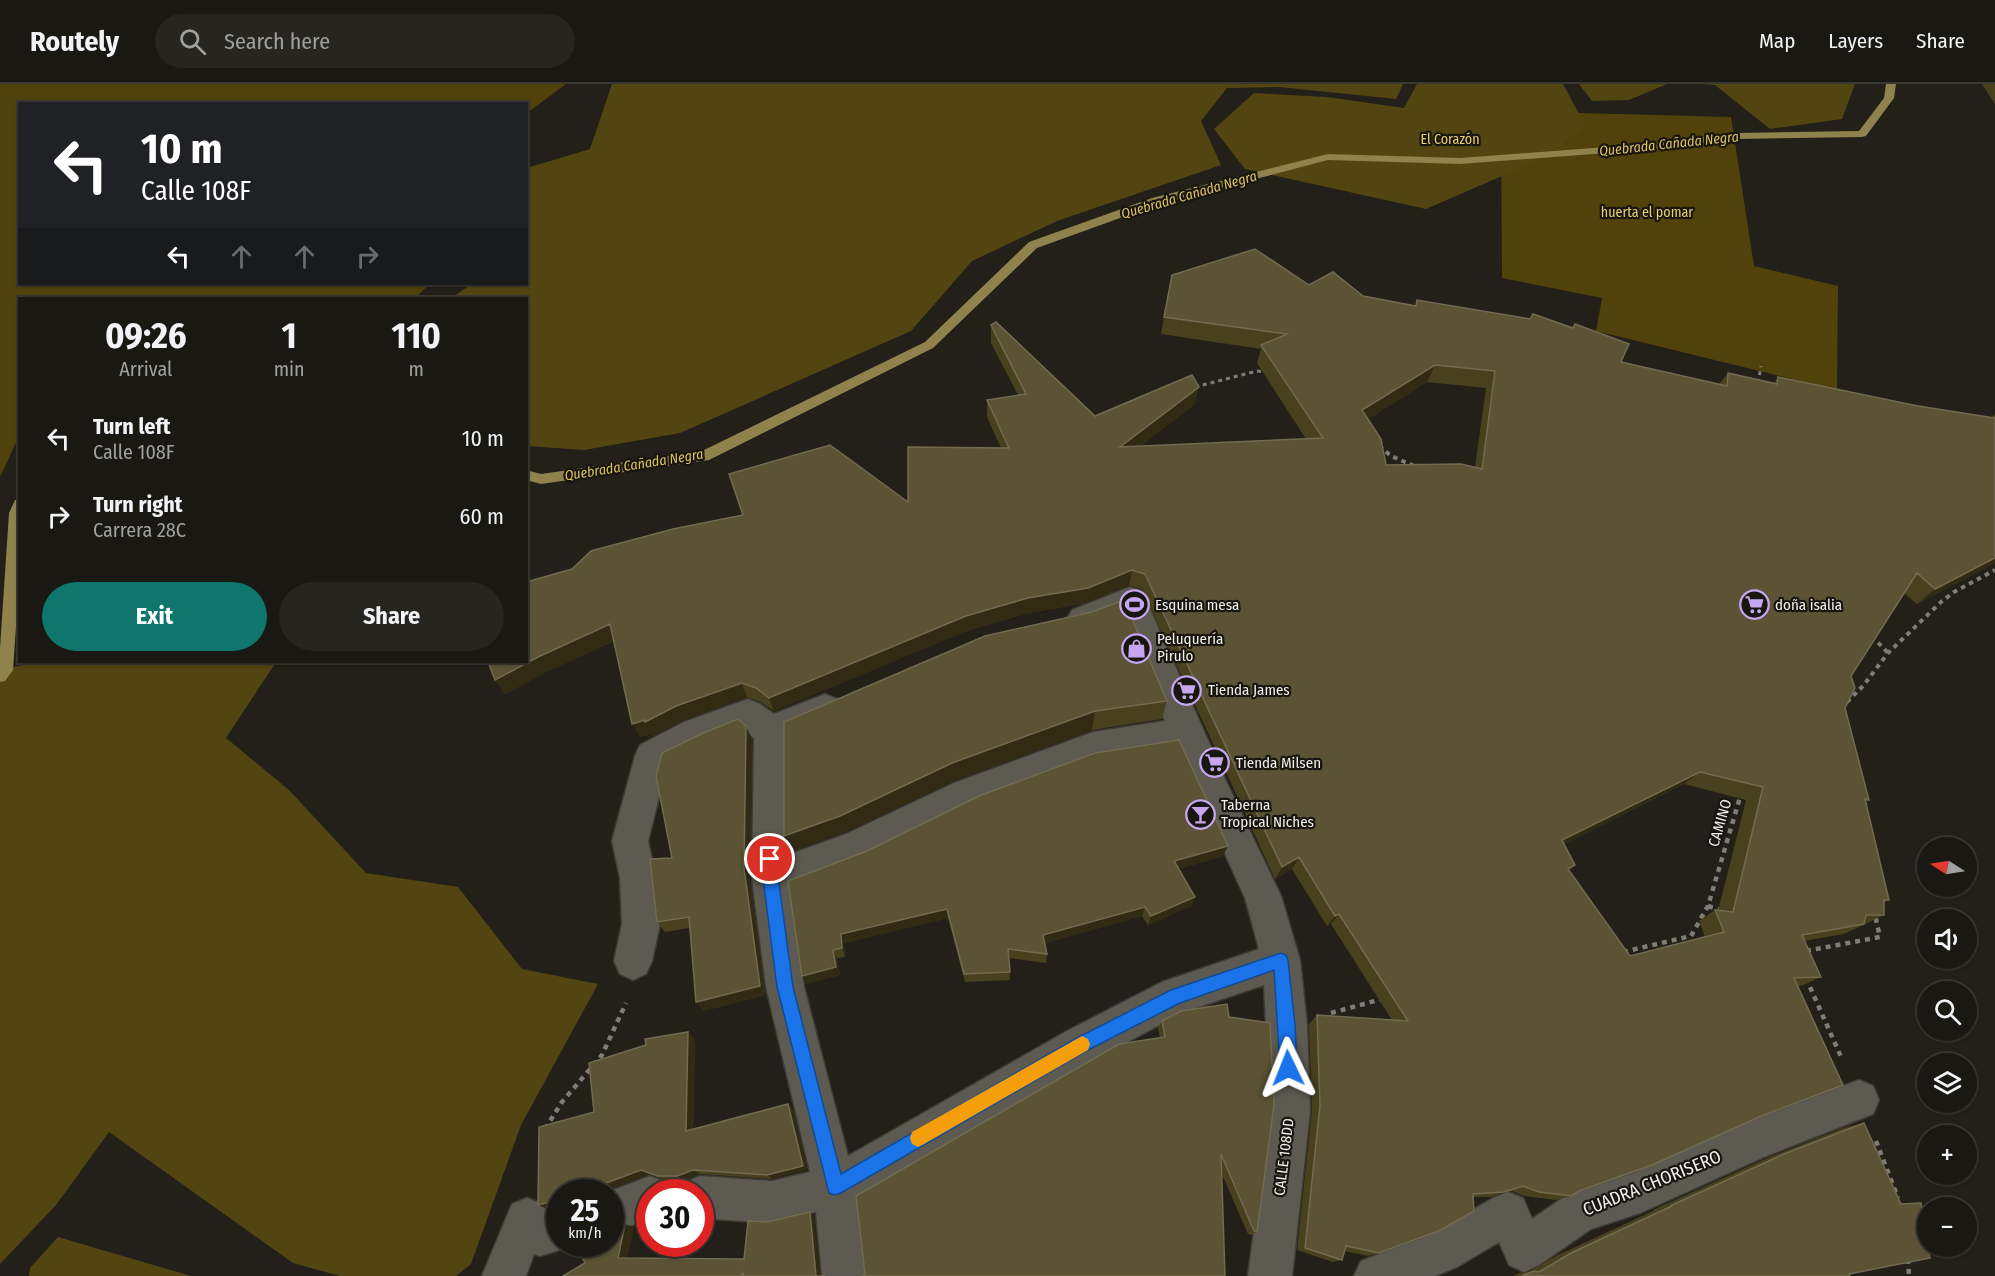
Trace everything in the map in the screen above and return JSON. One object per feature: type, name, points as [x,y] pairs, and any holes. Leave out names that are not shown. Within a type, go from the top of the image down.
[{"type":"street","name":"CALLE 108DD","points":[[1049,625],[1091,618],[1130,600],[1212,789],[1263,896],[1281,960],[1287,1025],[1290,1111],[1270,1276]]},
{"type":"street","points":[[771,730],[857,696]]},
{"type":"street","points":[[633,961],[641,924],[638,878],[630,841],[652,756],[696,733],[748,714],[771,730]]},
{"type":"street","points":[[771,730],[770,879],[785,987],[835,1187],[844,1276]]},
{"type":"street","points":[[770,879],[856,847],[966,794],[1093,747],[1188,732]]},
{"type":"street","points":[[714,1198],[772,1202],[835,1187],[1070,1051],[1176,996],[1281,960]]},
{"type":"street","name":"CUADRA CHORISERO","points":[[1376,1276],[1442,1252],[1508,1213],[1524,1250],[1580,1212],[1640,1192],[1755,1140],[1859,1100]]},
{"type":"street","points":[[504,1276],[527,1219],[540,1234],[546,1233]]},
{"type":"path","points":[[1758,388],[1761,366]]},
{"type":"path","points":[[1194,387],[1257,371],[1276,373]]},
{"type":"path","points":[[1373,441],[1391,456],[1422,470]]},
{"type":"path","points":[[1843,705],[1863,687],[1888,653],[1941,602],[1954,592],[1995,570]]},
{"type":"path","points":[[1868,631],[1888,653]]},
{"type":"path","name":"CAMINO","points":[[1614,955],[1691,936],[1708,906],[1741,792]]},
{"type":"path","points":[[1796,953],[1880,937],[1873,904]]},
{"type":"path","points":[[1708,906],[1729,913]]},
{"type":"path","points":[[544,1131],[553,1112],[598,1061],[614,1032],[630,993],[633,961]]},
{"type":"path","points":[[1287,1025],[1393,996]]},
{"type":"green space","points":[[0,84],[566,84],[528,112],[528,102],[18,102],[18,285],[429,285],[416,297],[18,297],[18,438],[0,477]]},
{"type":"green space","points":[[612,84],[1403,84],[1396,99],[1279,87],[1227,88],[1201,121],[1221,165],[1057,221],[972,261],[911,331],[680,433],[584,450],[528,446],[528,297],[452,297],[470,285],[528,285],[528,168],[590,149]]},
{"type":"green space","name":"El Corazón","points":[[1417,84],[1563,84],[1585,125],[1550,155],[1426,209],[1245,169],[1214,129],[1254,93],[1327,97],[1404,108]]},
{"type":"green space","points":[[1579,84],[1667,84],[1629,100],[1592,101]]},
{"type":"green space","points":[[1700,84],[1855,84],[1842,119],[1770,129],[1715,85]]},
{"type":"green space","name":"huerta el pomar","points":[[1501,111],[1731,117],[1754,266],[1838,286],[1837,390],[1596,331],[1602,298],[1502,278]]},
{"type":"green space","points":[[32,663],[275,663],[226,738],[289,790],[366,873],[458,887],[522,969],[598,984],[521,1125],[471,1264],[456,1276],[340,1276],[293,1263],[109,1132],[56,1205],[0,1264],[0,670]]},
{"type":"green space","points":[[58,1237],[191,1276],[29,1276],[30,1268]]},
{"type":"building","points":[[1255,249],[1309,285],[1333,272],[1363,296],[1416,306],[1417,300],[1530,319],[1533,314],[1573,328],[1575,324],[1629,344],[1621,362],[1727,386],[1728,373],[1777,384],[1778,377],[1918,406],[1995,418],[1995,558],[1935,589],[1917,573],[1851,676],[1855,688],[1845,708],[1869,800],[1865,799],[1889,900],[1884,900],[1884,915],[1866,915],[1864,924],[1802,935],[1821,977],[1794,978],[1843,1085],[1759,1117],[1652,1165],[1579,1191],[1571,1196],[1539,1192],[1523,1186],[1504,1192],[1473,1194],[1474,1211],[1441,1230],[1379,1253],[1346,1246],[1342,1260],[1305,1248],[1320,1105],[1317,1015],[1408,1021],[1339,914],[1335,916],[1299,857],[1282,867],[1145,574],[1132,570],[1088,588],[1028,598],[966,616],[769,698],[756,688],[742,683],[676,706],[645,722],[645,720],[632,724],[610,624],[528,662],[528,581],[572,569],[591,551],[673,529],[743,515],[729,474],[830,445],[908,502],[908,447],[1009,448],[987,400],[1026,394],[991,325],[996,322],[1095,416],[1192,375],[1199,387],[1120,447],[1323,438],[1261,345],[1287,334],[1164,317],[1172,275]],"holes":[[[1435,365],[1495,371],[1482,469],[1461,464],[1386,465],[1381,439],[1362,410]],[[1700,772],[1763,787],[1733,912],[1715,910],[1724,932],[1630,956],[1568,869],[1575,865],[1562,840]]]},
{"type":"building","points":[[1124,600],[1167,701],[1095,711],[952,763],[840,816],[784,836],[784,722],[985,636],[1092,612]]},
{"type":"building","points":[[488,663],[527,663],[495,680]]},
{"type":"building","points":[[738,719],[746,726],[744,868],[760,986],[696,1002],[689,917],[657,922],[650,859],[672,858],[656,776],[662,753]]},
{"type":"building","points":[[1179,740],[1228,846],[1174,861],[1195,897],[1151,916],[1145,907],[1043,935],[1047,954],[1008,949],[1010,972],[964,974],[947,909],[841,934],[842,948],[833,950],[836,967],[802,976],[788,881],[867,851],[979,796],[1095,753]]},
{"type":"building","points":[[1227,1004],[1229,1017],[1270,1023],[1274,1105],[1257,1232],[1254,1231],[1221,1154],[1225,1276],[863,1276],[865,1274],[856,1196],[1119,1044],[1165,1037],[1162,1021],[1181,1011]]},
{"type":"building","points":[[688,1032],[686,1131],[788,1104],[803,1166],[767,1175],[693,1170],[677,1176],[658,1176],[641,1170],[617,1179],[546,1179],[546,1203],[538,1205],[539,1127],[594,1112],[589,1063],[646,1045],[645,1039]]},
{"type":"building","points":[[1864,1123],[1901,1204],[1917,1203],[1917,1257],[1930,1258],[1849,1274],[1850,1276],[1522,1276],[1534,1271],[1539,1272],[1571,1253],[1784,1154]]},
{"type":"building","points":[[810,1212],[816,1276],[743,1276],[743,1273],[741,1276],[563,1276],[585,1263],[582,1257],[744,1259],[748,1221],[767,1222]]},
{"type":"waterway","name":"Quebrada Cañada Negra","points":[[528,476],[541,479],[704,456],[929,345],[1033,245],[1152,202],[1328,157],[1460,161],[1646,147],[1735,136],[1862,134],[1889,98],[1891,84]]},
{"type":"waterway","name":"Quebrada Cañada Negra","points":[[0,676],[6,670],[18,508]]},
{"type":"slow traffic","points":[[918,1138],[1082,1044]]},
{"type":"place","name":"Esquina mesa","points":[[1134,605]]},
{"type":"place","name":"doña isalia","points":[[1754,605]]},
{"type":"place","name":"Peluquería Pirulo","points":[[1136,648]]},
{"type":"place","name":"Tienda James","points":[[1187,690]]},
{"type":"place","name":"Tienda Milsen","points":[[1215,763]]},
{"type":"place","name":"Taberna Tropical Niches","points":[[1200,814]]},
{"type":"route","points":[[770,859],[770,879],[785,987],[835,1187],[1081,1045],[1176,996],[1281,960],[1288,1068]]}]
